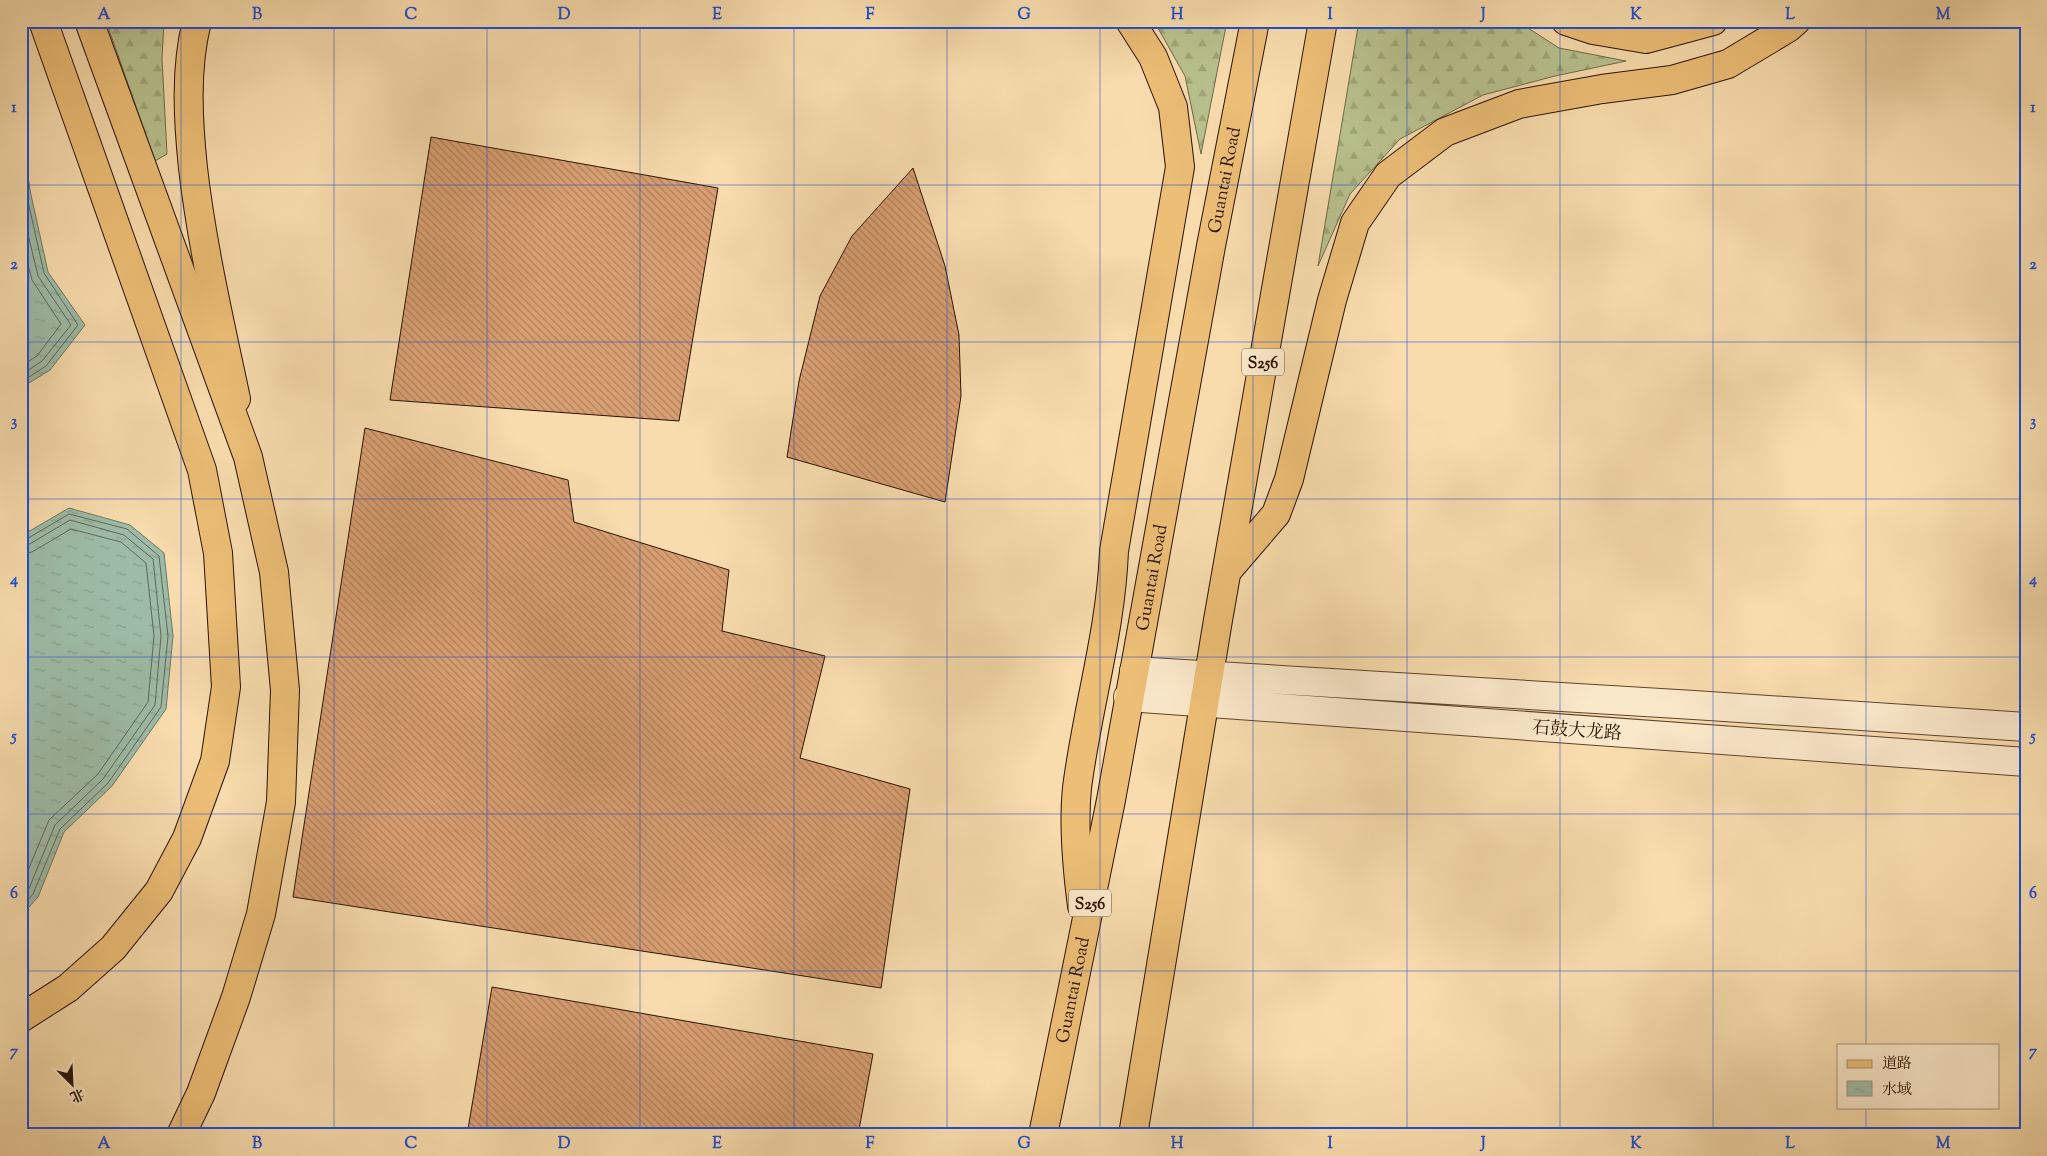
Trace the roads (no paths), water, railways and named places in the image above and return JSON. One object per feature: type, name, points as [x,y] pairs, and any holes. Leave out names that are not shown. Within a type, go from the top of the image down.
[{"type":"main road","points":[[21,1018],[68,988],[113,948],[159,891],[188,838],[215,761],[226,687],[218,553],[202,470],[43,21]]},
{"type":"main road","points":[[89,21],[248,457]]},
{"type":"main road","points":[[181,1135],[201,1093],[236,997],[261,914],[281,802],[284,680],[274,572],[248,457],[198,210],[188,120],[191,44],[197,21]]},
{"type":"main road","points":[[1085,928],[1076,862],[1077,790],[1112,590],[1114,551],[1180,167],[1173,107],[1153,57],[1130,21]]},
{"type":"main road","name":"Guantai Road","points":[[1043,1135],[1111,800],[1255,21]]},
{"type":"main road","name":"S256","points":[[1133,1135],[1226,571],[1323,21]]},
{"type":"main road","points":[[1566,21],[1593,30],[1646,39],[1713,21]]},
{"type":"main road","points":[[1226,571],[1276,514],[1289,479],[1332,300],[1355,223],[1388,175],[1445,132],[1519,104],[1602,89],[1672,80],[1728,64],[1788,28],[1796,21]]},
{"type":"street","name":"石鼓大龙路","points":[[1131,684],[1209,676],[1694,704],[2026,727]]},
{"type":"street","name":"石鼓大龙路","points":[[1131,684],[1205,702],[2026,762]]},
{"type":"water","points":[[21,151],[24,154],[48,272],[85,325],[50,370],[21,388]]},
{"type":"water","points":[[69,508],[130,525],[164,553],[173,636],[166,709],[112,786],[64,832],[38,897],[21,916],[21,536]]}]
